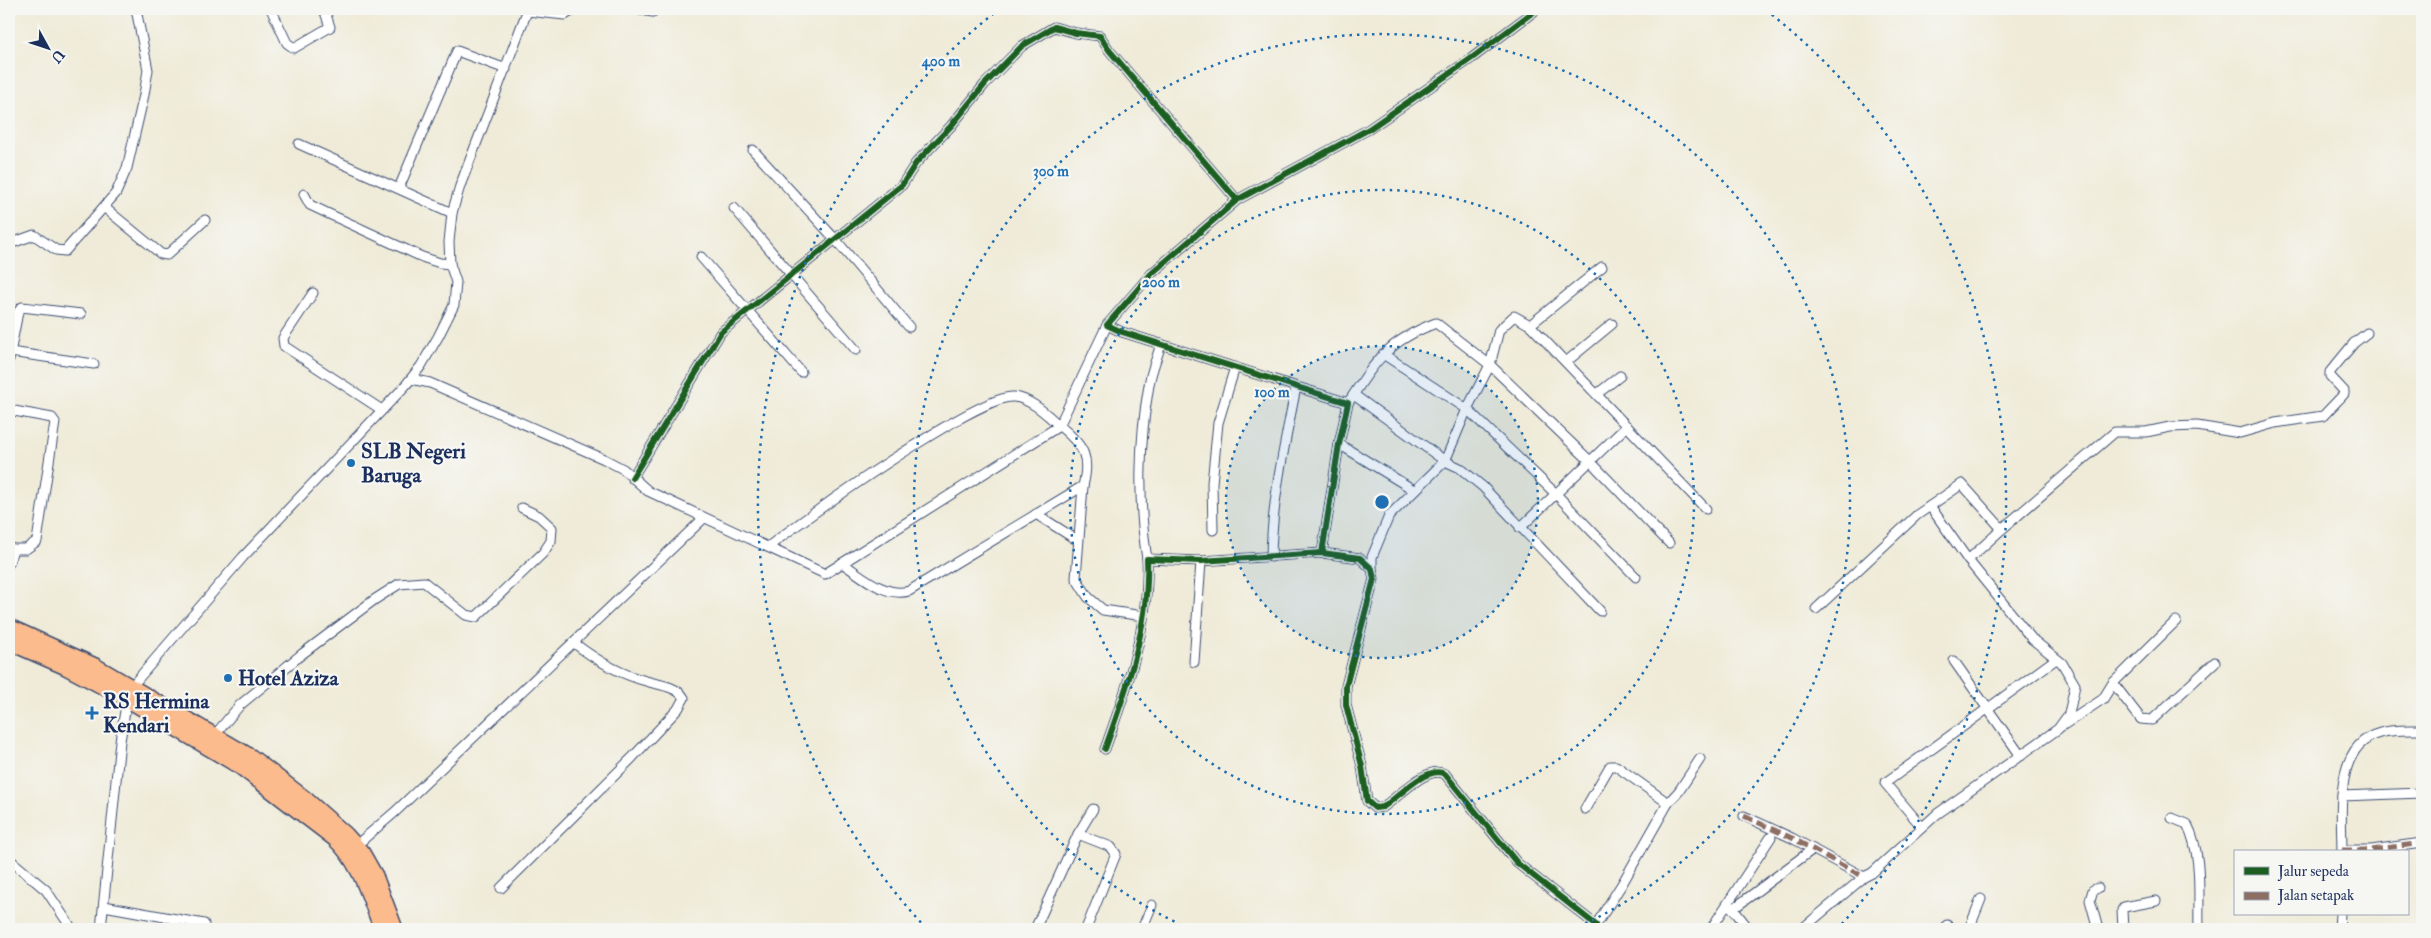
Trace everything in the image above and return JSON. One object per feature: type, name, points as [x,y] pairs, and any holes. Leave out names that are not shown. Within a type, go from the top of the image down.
[{"type":"highway","points":[[9,627],[94,666],[129,693],[241,767],[334,838],[352,848],[382,929]]},
{"type":"highway","points":[[9,642],[129,693],[251,757],[304,798],[352,848],[375,876],[395,929]]},
{"type":"street","points":[[9,244],[34,235],[56,250],[65,250],[105,208],[116,193],[127,168],[146,87],[147,64],[141,44],[136,9]]},
{"type":"street","points":[[271,9],[287,43],[294,48],[330,27],[324,9]]},
{"type":"street","points":[[101,929],[120,742],[129,693],[243,557],[411,379],[438,337],[454,306],[456,282],[450,264],[452,213],[460,186],[506,69],[516,37],[528,10],[566,15],[575,9]]},
{"type":"street","points":[[635,9],[653,12],[655,9]]},
{"type":"street","points":[[411,379],[430,383],[604,459],[623,469],[648,491],[825,574],[1059,426],[1108,326],[1151,274],[1237,200],[1369,129],[1472,58],[1537,9]]},
{"type":"street","points":[[632,478],[716,338],[747,310],[902,185],[916,163],[952,126],[985,84],[1022,46],[1054,27],[1076,33],[1100,36],[1109,50],[1237,200]]},
{"type":"street","points":[[399,188],[457,51],[506,69]]},
{"type":"street","points":[[298,144],[452,213]]},
{"type":"street","points":[[753,150],[835,239],[909,327]]},
{"type":"street","points":[[304,194],[310,205],[422,257],[450,264]]},
{"type":"street","points":[[105,208],[161,254],[167,255],[205,220]]},
{"type":"street","points":[[734,208],[856,350]]},
{"type":"street","points":[[701,257],[800,372]]},
{"type":"street","points":[[1530,325],[1602,267]]},
{"type":"street","points":[[313,293],[283,338],[284,346],[382,410]]},
{"type":"street","points":[[81,314],[22,307],[18,312],[9,355],[94,364]]},
{"type":"street","points":[[1700,759],[1679,791],[1668,803],[1595,927],[1517,863],[1448,778],[1440,771],[1425,775],[1383,807],[1375,808],[1367,802],[1362,766],[1346,705],[1346,686],[1374,579],[1372,557],[1389,516],[1445,461],[1467,409],[1490,365],[1499,330],[1514,316],[1530,325],[1706,508]]},
{"type":"street","points":[[1322,553],[1339,444],[1348,404],[1367,374],[1388,348],[1412,332],[1436,324],[1490,365],[1590,461],[1669,542]]},
{"type":"street","points":[[1566,362],[1612,324]]},
{"type":"street","points":[[1108,326],[1348,404]]},
{"type":"street","points":[[1968,560],[2114,432],[2146,432],[2197,426],[2240,433],[2276,423],[2323,416],[2344,394],[2330,376],[2330,372],[2354,343],[2367,333]]},
{"type":"street","points":[[1105,749],[1136,654],[1148,582],[1142,526],[1143,433],[1149,384],[1161,344]]},
{"type":"street","points":[[1383,354],[1467,409],[1556,494],[1636,577]]},
{"type":"street","points":[[1213,530],[1212,483],[1218,423],[1235,367]]},
{"type":"street","points":[[1597,394],[1620,376]]},
{"type":"street","points":[[1271,557],[1272,524],[1277,484],[1296,388]]},
{"type":"street","points":[[1354,395],[1445,461],[1460,468],[1483,487],[1600,611]]},
{"type":"street","points":[[768,547],[864,478],[972,412],[1001,397],[1026,400],[1059,426],[1084,454],[1088,466],[1083,486],[1076,578],[1088,597],[1104,610],[1143,616]]},
{"type":"street","points":[[9,410],[46,416],[52,418],[55,422],[36,541],[26,549],[11,548],[9,563]]},
{"type":"street","points":[[1520,528],[1627,426]]},
{"type":"street","points":[[1339,444],[1414,490]]},
{"type":"street","points":[[1816,609],[1906,524],[1962,484],[2002,529]]},
{"type":"street","points":[[842,562],[884,589],[902,593],[1083,486]]},
{"type":"street","points":[[1930,506],[1968,560],[2032,639],[2062,663],[2074,685],[2069,714],[2058,729]]},
{"type":"street","points":[[214,736],[240,705],[287,666],[374,600],[399,584],[424,582],[466,615],[476,618],[543,553],[551,541],[552,528],[546,520],[522,508]]},
{"type":"street","points":[[1036,514],[1078,540]]},
{"type":"street","points":[[352,848],[395,812],[704,518]]},
{"type":"street","points":[[1147,559],[1201,561],[1322,553],[1355,556],[1365,561],[1372,569]]},
{"type":"street","points":[[1194,662],[1201,561]]},
{"type":"street","points":[[1802,929],[1864,877],[1872,873],[1922,826],[2103,699],[2113,683],[2176,621]]},
{"type":"street","points":[[501,888],[632,758],[678,709],[684,698],[673,688],[643,681],[610,668],[574,643]]},
{"type":"street","points":[[1922,826],[1885,782],[2056,659]]},
{"type":"street","points":[[1954,661],[2021,756]]},
{"type":"street","points":[[2113,683],[2141,719],[2152,720],[2215,662]]},
{"type":"street","points":[[2342,850],[2342,796],[2348,761],[2353,752],[2368,738],[2380,733],[2422,730]]},
{"type":"street","points":[[1585,809],[1610,766],[1616,766],[1668,803]]},
{"type":"street","points":[[2342,796],[2422,793]]},
{"type":"street","points":[[1035,929],[1078,834],[1093,809]]},
{"type":"street","points":[[1744,816],[1813,849],[1864,877]]},
{"type":"street","points":[[2172,818],[2187,824],[2193,835],[2198,877],[2199,929]]},
{"type":"street","points":[[1078,834],[1111,847],[1116,854],[1086,929]]},
{"type":"street","points":[[1711,929],[1731,906],[1771,837]]},
{"type":"street","points":[[2371,850],[2422,844]]},
{"type":"street","points":[[1731,906],[1813,849]]},
{"type":"street","points":[[9,859],[46,890],[72,929]]},
{"type":"street","points":[[2098,888],[2093,890],[2090,900],[2098,929]]},
{"type":"street","points":[[1969,929],[1981,899]]},
{"type":"street","points":[[2123,929],[2122,910],[2124,907],[2156,901]]},
{"type":"street","points":[[104,906],[204,924]]},
{"type":"street","points":[[1142,929],[1152,906]]},
{"type":"street","points":[[1731,906],[1749,929]]},
{"type":"street","points":[[2339,929],[2340,916]]},
{"type":"marked path","points":[[1744,816],[1792,838],[1864,877]]},
{"type":"marked path","points":[[2342,850],[2371,850],[2422,843]]},
{"type":"cycle path","points":[[1322,553],[1339,444],[1348,403],[1122,332],[1107,325],[1151,274],[1237,200],[1369,129],[1472,58],[1537,9]]},
{"type":"cycle path","points":[[632,478],[721,332],[902,185],[916,163],[951,126],[985,84],[1022,46],[1054,27],[1076,33],[1100,36],[1109,50],[1237,200]]},
{"type":"cycle path","points":[[1105,749],[1129,679],[1141,632],[1145,608],[1147,559],[1201,561],[1322,553],[1360,558],[1372,569],[1374,579],[1346,686],[1346,705],[1362,766],[1367,801],[1375,808],[1383,807],[1421,778],[1438,772],[1445,774],[1517,863],[1596,925],[1593,929]]},
{"type":"place","name":"SLB Negeri Baruga","points":[[351,463]]},
{"type":"place","name":"Hotel Aziza","points":[[228,678]]},
{"type":"place","name":"RS Hermina Kendari","points":[[92,713]]}]
